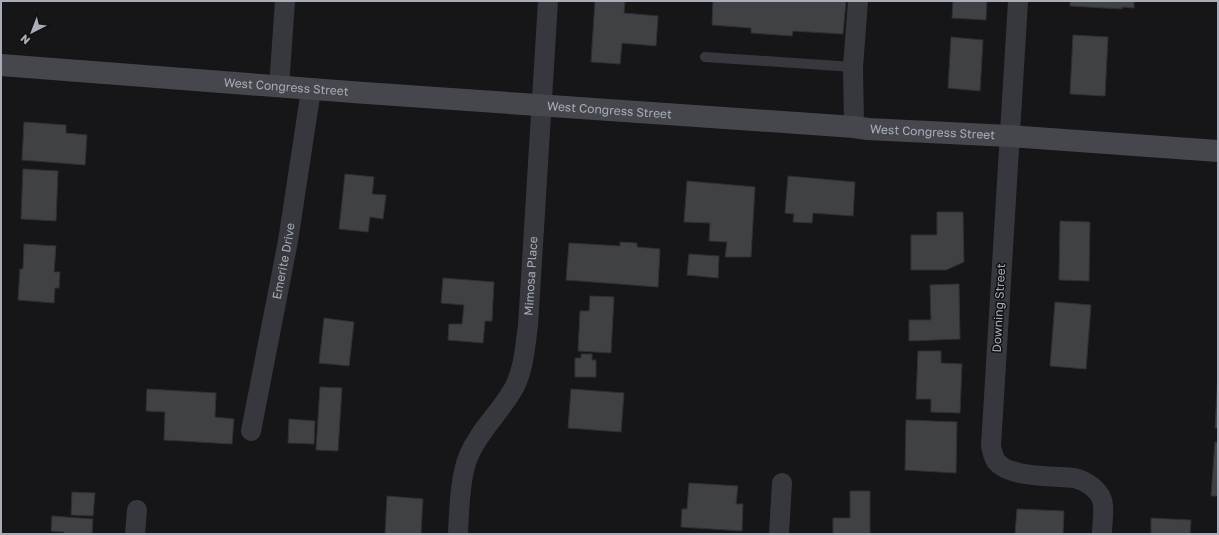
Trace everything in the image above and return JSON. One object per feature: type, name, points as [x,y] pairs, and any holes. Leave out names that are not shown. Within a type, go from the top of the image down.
[{"type":"main road","name":"West Congress Street","points":[[1,65],[542,107],[868,129],[1009,136],[1218,152]]},
{"type":"street","points":[[279,87],[285,1]]},
{"type":"street","name":"Mimosa Place","points":[[458,534],[461,498],[466,465],[469,456],[479,436],[515,385],[524,354],[528,326],[548,1]]},
{"type":"street","points":[[854,127],[853,67],[858,1]]},
{"type":"street","name":"Downing Street","points":[[1018,1],[1009,136],[992,446],[993,456],[1004,468],[1023,474],[1074,478],[1082,480],[1093,487],[1101,497],[1104,504],[1102,534]]},
{"type":"street","name":"Emerite Drive","points":[[251,431],[288,241],[311,90]]},
{"type":"street","points":[[779,534],[782,483]]},
{"type":"street","points":[[135,534],[137,510]]},
{"type":"lane","points":[[705,57],[853,67]]},
{"type":"building","points":[[595,1],[625,1],[624,13],[658,16],[656,46],[622,43],[620,64],[591,62]]},
{"type":"building","points":[[713,1],[846,1],[843,34],[793,31],[792,36],[751,33],[751,28],[712,25]]},
{"type":"building","points":[[953,1],[987,1],[986,20],[952,18]]},
{"type":"building","points":[[1070,1],[1134,1],[1134,8],[1122,7],[1122,9],[1070,6]]},
{"type":"building","points":[[1073,35],[1108,37],[1105,96],[1070,94]]},
{"type":"building","points":[[951,37],[983,40],[980,91],[948,88]]},
{"type":"building","points":[[24,122],[66,125],[66,133],[87,135],[85,165],[22,160]]},
{"type":"building","points":[[23,169],[58,171],[56,221],[21,219]]},
{"type":"building","points":[[345,174],[374,177],[372,194],[386,195],[383,219],[370,217],[368,232],[339,229]]},
{"type":"building","points":[[788,176],[855,182],[853,216],[813,213],[812,223],[793,222],[794,214],[785,213]]},
{"type":"building","points":[[687,181],[755,187],[751,257],[725,257],[727,242],[709,241],[710,223],[684,222]]},
{"type":"building","points":[[937,212],[963,212],[964,262],[946,270],[911,270],[911,235],[937,235]]},
{"type":"building","points":[[1060,221],[1090,222],[1089,281],[1059,280]]},
{"type":"building","points":[[620,242],[637,243],[637,247],[660,249],[658,287],[566,280],[569,243],[620,246]]},
{"type":"building","points":[[24,244],[56,246],[54,272],[60,272],[59,288],[55,288],[54,303],[18,300],[20,269],[23,269]]},
{"type":"building","points":[[689,254],[719,256],[718,278],[687,275]]},
{"type":"building","points":[[443,278],[494,282],[492,321],[485,321],[483,343],[448,340],[449,324],[462,324],[464,305],[441,303]]},
{"type":"building","points":[[959,284],[960,339],[909,341],[909,320],[931,320],[930,285]]},
{"type":"building","points":[[590,296],[614,297],[611,353],[578,351],[580,311],[589,311]]},
{"type":"building","points":[[1055,302],[1091,305],[1086,369],[1050,366]]},
{"type":"building","points":[[324,318],[354,322],[349,366],[319,363]]},
{"type":"building","points":[[918,351],[941,351],[941,363],[962,364],[960,413],[931,412],[931,399],[916,399]]},
{"type":"building","points":[[581,354],[592,354],[592,360],[596,360],[596,377],[575,377],[575,358],[581,358]]},
{"type":"building","points":[[1218,373],[1218,428],[1215,428]]},
{"type":"building","points":[[320,387],[342,388],[338,451],[316,450]]},
{"type":"building","points":[[147,389],[216,393],[215,417],[234,419],[232,444],[164,440],[165,412],[146,411]]},
{"type":"building","points":[[571,389],[624,393],[621,432],[568,428]]},
{"type":"building","points":[[289,419],[315,421],[314,444],[288,443]]},
{"type":"building","points":[[906,420],[957,422],[956,473],[905,470]]},
{"type":"building","points":[[1215,442],[1218,442],[1218,496],[1211,496]]},
{"type":"building","points":[[689,483],[738,486],[736,504],[743,504],[742,531],[681,527],[682,509],[687,509]]},
{"type":"building","points":[[850,491],[870,491],[870,534],[833,534],[833,518],[850,518]]},
{"type":"building","points":[[72,492],[95,493],[93,516],[71,515]]},
{"type":"building","points":[[387,496],[423,499],[421,534],[385,534]]},
{"type":"building","points":[[1017,509],[1064,511],[1063,534],[1015,534]]},
{"type":"building","points":[[52,516],[93,519],[92,534],[64,534],[64,532],[51,531]]},
{"type":"building","points":[[1151,518],[1191,520],[1190,534],[1151,534]]}]
